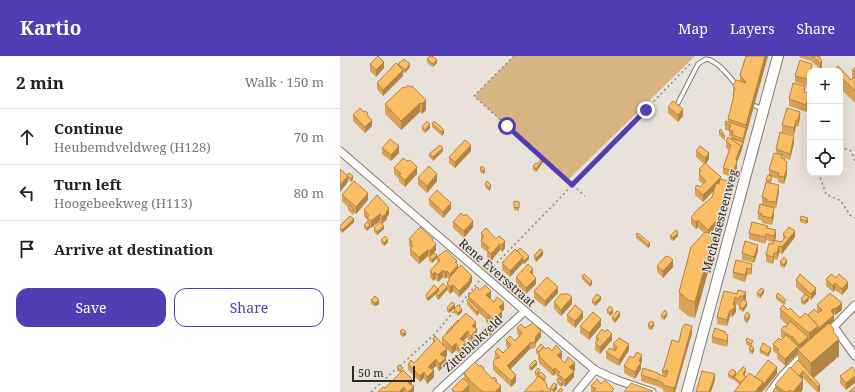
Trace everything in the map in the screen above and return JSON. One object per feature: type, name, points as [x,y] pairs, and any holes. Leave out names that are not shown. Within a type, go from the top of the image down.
[{"type":"street","name":"Mechelsesteenweg","points":[[687,392],[778,56]]},
{"type":"street","name":"Rene Eversstraat","points":[[340,151],[524,311],[595,370],[617,380],[652,392]]},
{"type":"street","points":[[820,340],[855,306]]},
{"type":"street","name":"Zitteblokveld","points":[[437,392],[524,311]]},
{"type":"street","points":[[834,327],[855,356]]},
{"type":"street","points":[[770,392],[782,376],[810,349]]},
{"type":"street","points":[[577,392],[595,370]]},
{"type":"lane","points":[[678,103],[698,64],[706,59],[710,59],[728,74],[737,86]]},
{"type":"lane","points":[[753,105],[763,109]]},
{"type":"path","points":[[514,56],[474,96],[585,196]]},
{"type":"path","points":[[371,392],[435,334],[484,276],[692,62]]},
{"type":"path","points":[[843,150],[846,149],[851,151],[855,161]]},
{"type":"path","points":[[820,176],[826,194],[841,201],[850,215],[855,218]]},
{"type":"shaded area","points":[[514,56],[695,56],[567,181],[474,96]]},
{"type":"building","points":[[378,56],[384,62],[376,70],[370,64]]},
{"type":"building","points":[[430,56],[437,60],[433,64],[427,59]]},
{"type":"building","points":[[746,56],[765,56],[746,125],[728,119],[734,95],[735,88],[733,86],[736,80],[746,83],[740,75]]},
{"type":"building","points":[[813,56],[818,56],[822,61],[820,63]]},
{"type":"building","points":[[404,59],[410,64],[405,70],[398,64]]},
{"type":"building","points":[[800,60],[812,64],[811,68],[807,68],[807,79],[795,76]]},
{"type":"building","points":[[396,63],[403,70],[383,90],[377,83]]},
{"type":"building","points":[[843,71],[851,80],[855,76],[855,91],[843,79]]},
{"type":"building","points":[[793,83],[805,86],[804,92],[807,93],[806,105],[789,99]]},
{"type":"building","points":[[408,85],[410,87],[412,86],[426,100],[422,104],[420,103],[401,121],[385,104],[403,87],[405,88]]},
{"type":"building","points":[[673,101],[683,109],[678,115],[668,107]]},
{"type":"building","points":[[360,108],[364,112],[366,111],[368,113],[367,115],[372,120],[365,127],[353,115]]},
{"type":"building","points":[[787,108],[800,112],[794,128],[782,125]]},
{"type":"building","points":[[427,121],[430,124],[425,130],[422,127]]},
{"type":"building","points":[[434,121],[444,130],[442,132],[432,124]]},
{"type":"building","points":[[726,121],[746,128],[743,139],[732,135],[733,131],[729,130],[731,125],[725,123]]},
{"type":"building","points":[[721,129],[725,137],[719,131]]},
{"type":"building","points":[[780,132],[794,136],[790,154],[776,149]]},
{"type":"building","points":[[728,137],[741,146],[736,159],[737,161],[734,171],[723,168],[731,145],[726,141]]},
{"type":"building","points":[[731,138],[743,142],[741,149],[741,146]]},
{"type":"building","points":[[390,139],[399,146],[391,155],[382,148]]},
{"type":"building","points":[[465,140],[471,145],[455,162],[449,157]]},
{"type":"building","points":[[440,145],[443,148],[433,157],[429,154]]},
{"type":"building","points":[[700,146],[709,153],[705,158],[696,151]]},
{"type":"building","points":[[774,153],[782,155],[781,158],[785,159],[787,162],[784,177],[778,176],[779,173],[769,170]]},
{"type":"building","points":[[543,156],[544,158],[536,169],[533,166],[536,163],[537,164]]},
{"type":"building","points":[[403,158],[407,161],[410,160],[417,167],[405,180],[394,168]]},
{"type":"building","points":[[705,163],[721,177],[703,195],[695,188],[697,185],[700,187],[706,181],[699,174],[701,170],[699,169]]},
{"type":"building","points":[[429,166],[437,174],[427,186],[418,178]]},
{"type":"building","points":[[482,166],[485,169],[483,171],[480,168]]},
{"type":"building","points":[[340,169],[348,176],[340,185]]},
{"type":"building","points":[[349,173],[353,176],[351,179],[347,175]]},
{"type":"building","points":[[768,175],[772,176],[770,181],[766,180]]},
{"type":"building","points":[[720,179],[731,182],[719,223],[715,222],[708,230],[698,220],[696,222],[691,218],[695,212],[712,197],[716,183],[719,184]]},
{"type":"building","points":[[354,181],[368,193],[356,207],[342,195]]},
{"type":"building","points":[[487,181],[491,185],[489,188],[485,184]]},
{"type":"building","points":[[766,182],[779,185],[776,202],[766,201],[767,199],[762,197]]},
{"type":"building","points":[[437,190],[451,203],[443,212],[429,199]]},
{"type":"building","points":[[377,195],[389,208],[386,212],[387,213],[382,217],[380,214],[371,221],[367,218],[369,215],[364,210]]},
{"type":"building","points":[[514,201],[519,202],[519,208],[514,207]]},
{"type":"building","points":[[760,204],[774,208],[772,218],[762,216],[762,214],[758,213]]},
{"type":"building","points":[[349,205],[354,209],[353,211],[348,207]]},
{"type":"building","points":[[461,213],[464,216],[466,214],[473,221],[464,231],[453,222]]},
{"type":"building","points":[[350,216],[354,219],[342,230],[340,226]]},
{"type":"building","points":[[801,216],[808,218],[806,221],[800,219]]},
{"type":"building","points":[[367,222],[370,225],[367,228],[364,225]]},
{"type":"building","points":[[380,222],[384,226],[377,232],[374,228]]},
{"type":"building","points":[[752,222],[768,226],[767,228],[776,230],[774,236],[766,234],[765,237],[749,233]]},
{"type":"building","points":[[420,227],[433,239],[432,240],[436,244],[430,251],[428,250],[419,257],[410,249],[413,246],[409,239]]},
{"type":"building","points":[[789,227],[795,231],[782,247],[779,246],[777,253],[774,253],[773,257],[766,255],[769,243],[773,244],[774,240],[781,242],[786,237],[783,234]]},
{"type":"building","points":[[486,228],[496,239],[499,236],[505,241],[502,245],[500,244],[491,254],[487,250],[489,248],[481,241],[484,236],[481,233]]},
{"type":"building","points":[[676,230],[678,233],[673,238],[670,236]]},
{"type":"building","points":[[705,232],[714,234],[695,302],[688,300],[679,292],[691,247]]},
{"type":"building","points":[[638,233],[650,243],[648,245],[636,234]]},
{"type":"building","points":[[385,236],[388,239],[384,243],[381,240]]},
{"type":"building","points":[[745,241],[758,245],[754,257],[742,253]]},
{"type":"building","points":[[520,248],[529,256],[524,261],[523,257],[517,251]]},
{"type":"building","points":[[515,249],[523,257],[510,271],[502,263]]},
{"type":"building","points":[[540,249],[543,251],[536,258],[534,256]]},
{"type":"building","points":[[446,250],[457,261],[455,262],[458,265],[450,274],[443,270],[438,275],[435,272],[433,274],[430,271],[440,260],[437,257]]},
{"type":"building","points":[[434,253],[437,255],[432,260],[429,257]]},
{"type":"building","points":[[668,256],[673,260],[663,271],[657,266],[665,257]]},
{"type":"building","points":[[784,257],[787,260],[784,265],[780,262]]},
{"type":"building","points":[[736,260],[752,264],[751,269],[747,268],[745,275],[733,272]]},
{"type":"building","points":[[528,264],[533,269],[530,272],[536,278],[526,288],[516,277]]},
{"type":"building","points":[[461,265],[472,276],[459,291],[453,285],[450,287],[447,283],[450,279],[449,278]]},
{"type":"building","points":[[584,274],[592,281],[590,284],[582,276]]},
{"type":"building","points":[[800,274],[816,288],[811,294],[796,280]]},
{"type":"building","points":[[831,274],[836,278],[839,274],[848,282],[842,289],[835,283],[833,286],[826,279]]},
{"type":"building","points":[[547,277],[558,287],[545,301],[534,291]]},
{"type":"building","points":[[443,283],[447,287],[438,296],[436,294]]},
{"type":"building","points":[[434,285],[438,289],[428,298],[426,295]]},
{"type":"building","points":[[485,285],[491,291],[486,295],[494,302],[497,297],[504,303],[499,307],[502,311],[494,320],[468,296],[477,287],[480,290]]},
{"type":"building","points":[[761,288],[764,290],[760,295],[757,293]]},
{"type":"building","points":[[738,290],[746,292],[743,296],[740,296],[739,299],[735,297],[733,305],[736,305],[732,310],[730,310],[727,320],[717,317],[724,291],[737,294]]},
{"type":"building","points":[[778,293],[786,300],[784,302],[776,296]]},
{"type":"building","points":[[830,293],[842,303],[831,311],[834,315],[818,329],[818,326],[808,315],[814,309],[818,313],[822,310],[817,305]]},
{"type":"building","points":[[561,294],[568,294],[572,297],[561,310],[554,302]]},
{"type":"building","points":[[597,294],[601,297],[595,303],[592,300]]},
{"type":"building","points":[[805,294],[809,297],[804,302],[801,299]]},
{"type":"building","points":[[375,296],[379,300],[375,303],[371,300]]},
{"type":"building","points":[[468,299],[479,310],[477,312],[467,301]]},
{"type":"building","points":[[743,299],[747,302],[743,309],[739,306]]},
{"type":"building","points":[[452,302],[455,304],[449,310],[447,308]]},
{"type":"building","points":[[458,305],[462,309],[458,313],[454,309]]},
{"type":"building","points":[[575,305],[583,312],[575,321],[567,315]]},
{"type":"building","points":[[783,305],[788,310],[790,308],[800,318],[805,313],[818,326],[809,333],[780,309]]},
{"type":"building","points":[[610,306],[613,309],[610,313],[607,310]]},
{"type":"building","points":[[665,310],[667,313],[664,317],[661,315]]},
{"type":"building","points":[[617,311],[620,313],[615,319],[612,317]]},
{"type":"building","points":[[593,312],[601,319],[589,333],[580,326]]},
{"type":"building","points":[[747,312],[750,315],[747,319],[744,317]]},
{"type":"building","points":[[466,313],[476,322],[472,326],[477,329],[471,336],[467,331],[460,339],[466,342],[459,349],[456,343],[452,347],[442,338]]},
{"type":"building","points":[[487,317],[494,323],[492,325],[486,319]]},
{"type":"building","points":[[651,321],[654,323],[651,327],[648,324]]},
{"type":"building","points":[[790,321],[808,337],[799,345],[792,336],[781,330],[784,326],[786,327]]},
{"type":"building","points":[[533,323],[541,331],[536,336],[535,342],[530,343],[507,366],[516,375],[511,381],[493,364],[495,358],[497,359],[500,357],[495,352],[498,348],[503,353],[511,345],[506,340],[510,336],[515,341],[522,333],[517,328],[521,324],[525,328]]},
{"type":"building","points":[[829,323],[839,339],[811,363],[798,350]]},
{"type":"building","points":[[685,324],[692,326],[675,387],[673,388],[663,385],[663,383],[641,375],[643,368],[666,377],[668,371],[662,371],[672,340],[679,342],[682,328]]},
{"type":"building","points":[[452,326],[453,327],[447,334],[446,333]]},
{"type":"building","points":[[488,327],[492,331],[490,333],[486,330]]},
{"type":"building","points":[[715,328],[726,332],[725,334],[728,335],[727,341],[712,337]]},
{"type":"building","points":[[403,329],[406,332],[403,334],[400,331]]},
{"type":"building","points":[[602,329],[605,332],[607,329],[612,334],[600,347],[595,343],[599,339],[596,337]]},
{"type":"building","points":[[786,335],[798,346],[785,359],[777,352],[779,350],[773,344],[779,338],[781,340]]},
{"type":"building","points":[[435,336],[447,349],[440,354],[446,358],[439,364],[436,359],[428,367],[434,370],[427,377],[424,372],[420,376],[408,364],[411,360],[414,363],[435,341],[433,339]]},
{"type":"building","points":[[619,338],[629,344],[619,360],[606,352],[610,348],[615,351],[617,347],[613,344]]},
{"type":"building","points":[[747,338],[753,341],[751,344],[746,341]]},
{"type":"building","points":[[763,343],[771,348],[768,354],[760,350]]},
{"type":"building","points":[[541,344],[544,347],[538,352],[536,350]]},
{"type":"building","points":[[556,345],[562,352],[557,355],[565,363],[568,357],[575,363],[569,367],[574,371],[565,380],[558,374],[560,372],[555,368],[553,370],[539,356],[540,355],[538,353],[544,347],[546,349],[548,347],[552,351]]},
{"type":"building","points":[[751,346],[754,348],[752,351],[749,349]]},
{"type":"building","points":[[637,352],[642,355],[639,361],[641,362],[635,372],[624,366],[630,356],[633,358]]},
{"type":"building","points":[[535,360],[537,362],[531,368],[529,366]]},
{"type":"building","points":[[768,360],[777,367],[763,385],[763,382],[755,377]]},
{"type":"building","points":[[798,360],[820,385],[818,387],[803,371],[799,376],[791,368]]},
{"type":"building","points":[[475,362],[480,367],[481,365],[493,379],[494,377],[497,380],[495,381],[501,386],[495,392],[483,392],[469,380],[464,373]]},
{"type":"building","points":[[399,365],[403,368],[400,370],[397,367]]},
{"type":"building","points":[[743,367],[746,369],[743,374],[746,377],[741,383],[734,377]]},
{"type":"building","points":[[790,367],[803,380],[793,392],[790,390],[785,392],[775,385]]},
{"type":"building","points":[[852,367],[855,371],[855,376],[846,383],[840,376]]},
{"type":"building","points":[[538,368],[540,370],[537,374],[535,372]]},
{"type":"building","points":[[732,369],[736,372],[733,377],[728,374]]},
{"type":"building","points":[[403,370],[412,379],[408,383],[414,386],[408,392],[404,387],[399,392],[378,392],[383,387],[385,388]]},
{"type":"building","points":[[702,371],[715,374],[709,392],[696,392]]},
{"type":"building","points":[[541,372],[546,377],[544,379],[538,375]]},
{"type":"building","points":[[749,373],[763,382],[755,392],[734,392]]},
{"type":"building","points":[[539,376],[547,384],[546,386],[551,391],[544,392],[542,390],[540,392],[524,392]]},
{"type":"building","points":[[463,378],[469,385],[462,392],[455,392],[452,389]]},
{"type":"building","points":[[558,378],[563,382],[561,384],[557,380]]},
{"type":"building","points":[[597,379],[601,384],[605,380],[614,389],[611,392],[593,392],[596,389],[591,386]]},
{"type":"building","points":[[554,383],[557,385],[553,390],[550,388]]},
{"type":"building","points":[[631,383],[653,391],[624,392]]},
{"type":"building","points":[[855,387],[855,392],[849,392]]},
{"type":"building","points":[[561,388],[563,390],[561,392],[557,392]]},
{"type":"building","points":[[775,388],[781,392],[773,392]]},
{"type":"route","points":[[507,126],[572,185],[646,110]]}]
